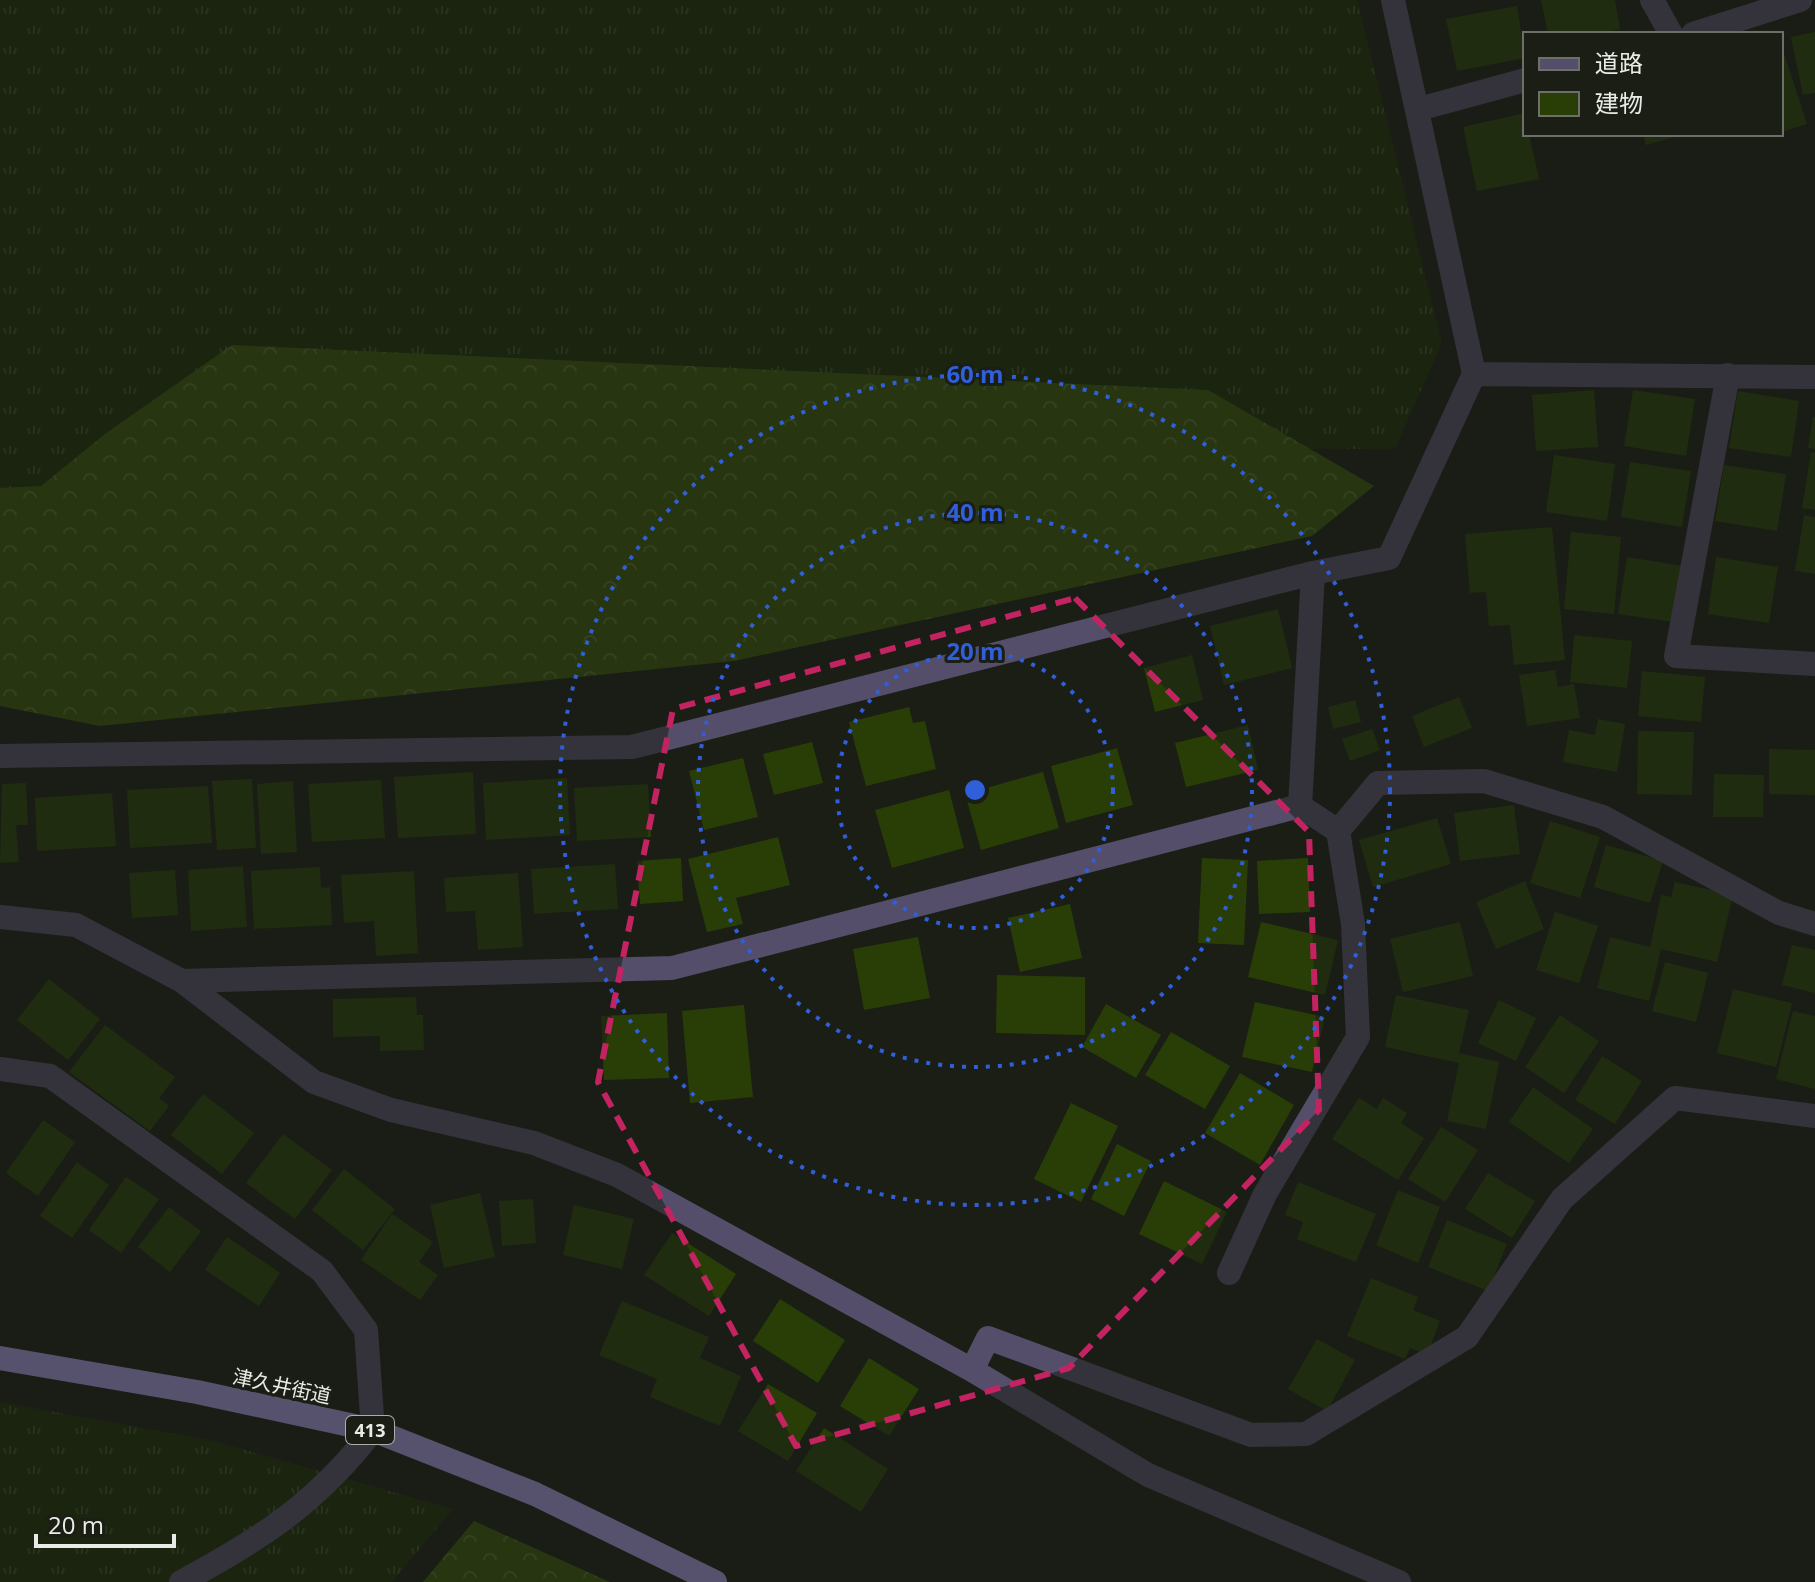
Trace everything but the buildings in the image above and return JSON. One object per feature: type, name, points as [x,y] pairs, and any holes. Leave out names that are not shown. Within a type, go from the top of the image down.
[{"type":"highway","name":"津久井街道","points":[[0,1358],[197,1392],[373,1430],[535,1494],[715,1582]]},
{"type":"street","points":[[0,756],[632,747],[1313,573],[1389,558],[1474,374],[1393,0]]},
{"type":"street","points":[[1652,0],[1670,32]]},
{"type":"street","points":[[1699,32],[1800,0]]},
{"type":"street","points":[[1419,109],[1523,81]]},
{"type":"street","points":[[1474,374],[1815,377]]},
{"type":"street","points":[[1728,375],[1676,656],[1815,664]]},
{"type":"street","points":[[1300,806],[1313,573]]},
{"type":"street","points":[[1338,831],[1378,783],[1484,781],[1603,817],[1779,913],[1815,924]]},
{"type":"street","points":[[182,981],[672,968],[1300,806],[1338,831],[1353,924],[1358,1037],[1265,1194],[1229,1273]]},
{"type":"street","points":[[0,917],[76,925],[182,981],[314,1082],[391,1110],[534,1143],[617,1175],[972,1370],[1148,1475],[1399,1582]]},
{"type":"street","points":[[0,1069],[50,1076],[322,1271],[366,1330],[373,1430],[343,1469],[312,1500],[239,1551],[181,1582]]},
{"type":"street","points":[[972,1370],[988,1338],[1251,1435],[1306,1434],[1467,1337],[1562,1199],[1675,1098],[1815,1116]]},
{"type":"highlighted area","points":[[1075,598],[1309,832],[1319,1110],[1069,1368],[796,1446],[598,1082],[673,709]]},
{"type":"green space","points":[[0,0],[1357,0],[1442,343],[1395,449],[1164,448],[0,573]]},
{"type":"green space","points":[[232,345],[1208,390],[1374,486],[1312,536],[734,661],[100,726],[0,706],[0,488],[41,486],[105,434]]},
{"type":"green space","points":[[0,1402],[210,1440],[453,1509],[392,1582],[0,1582]]},
{"type":"green space","points":[[474,1521],[610,1582],[423,1582]]}]
